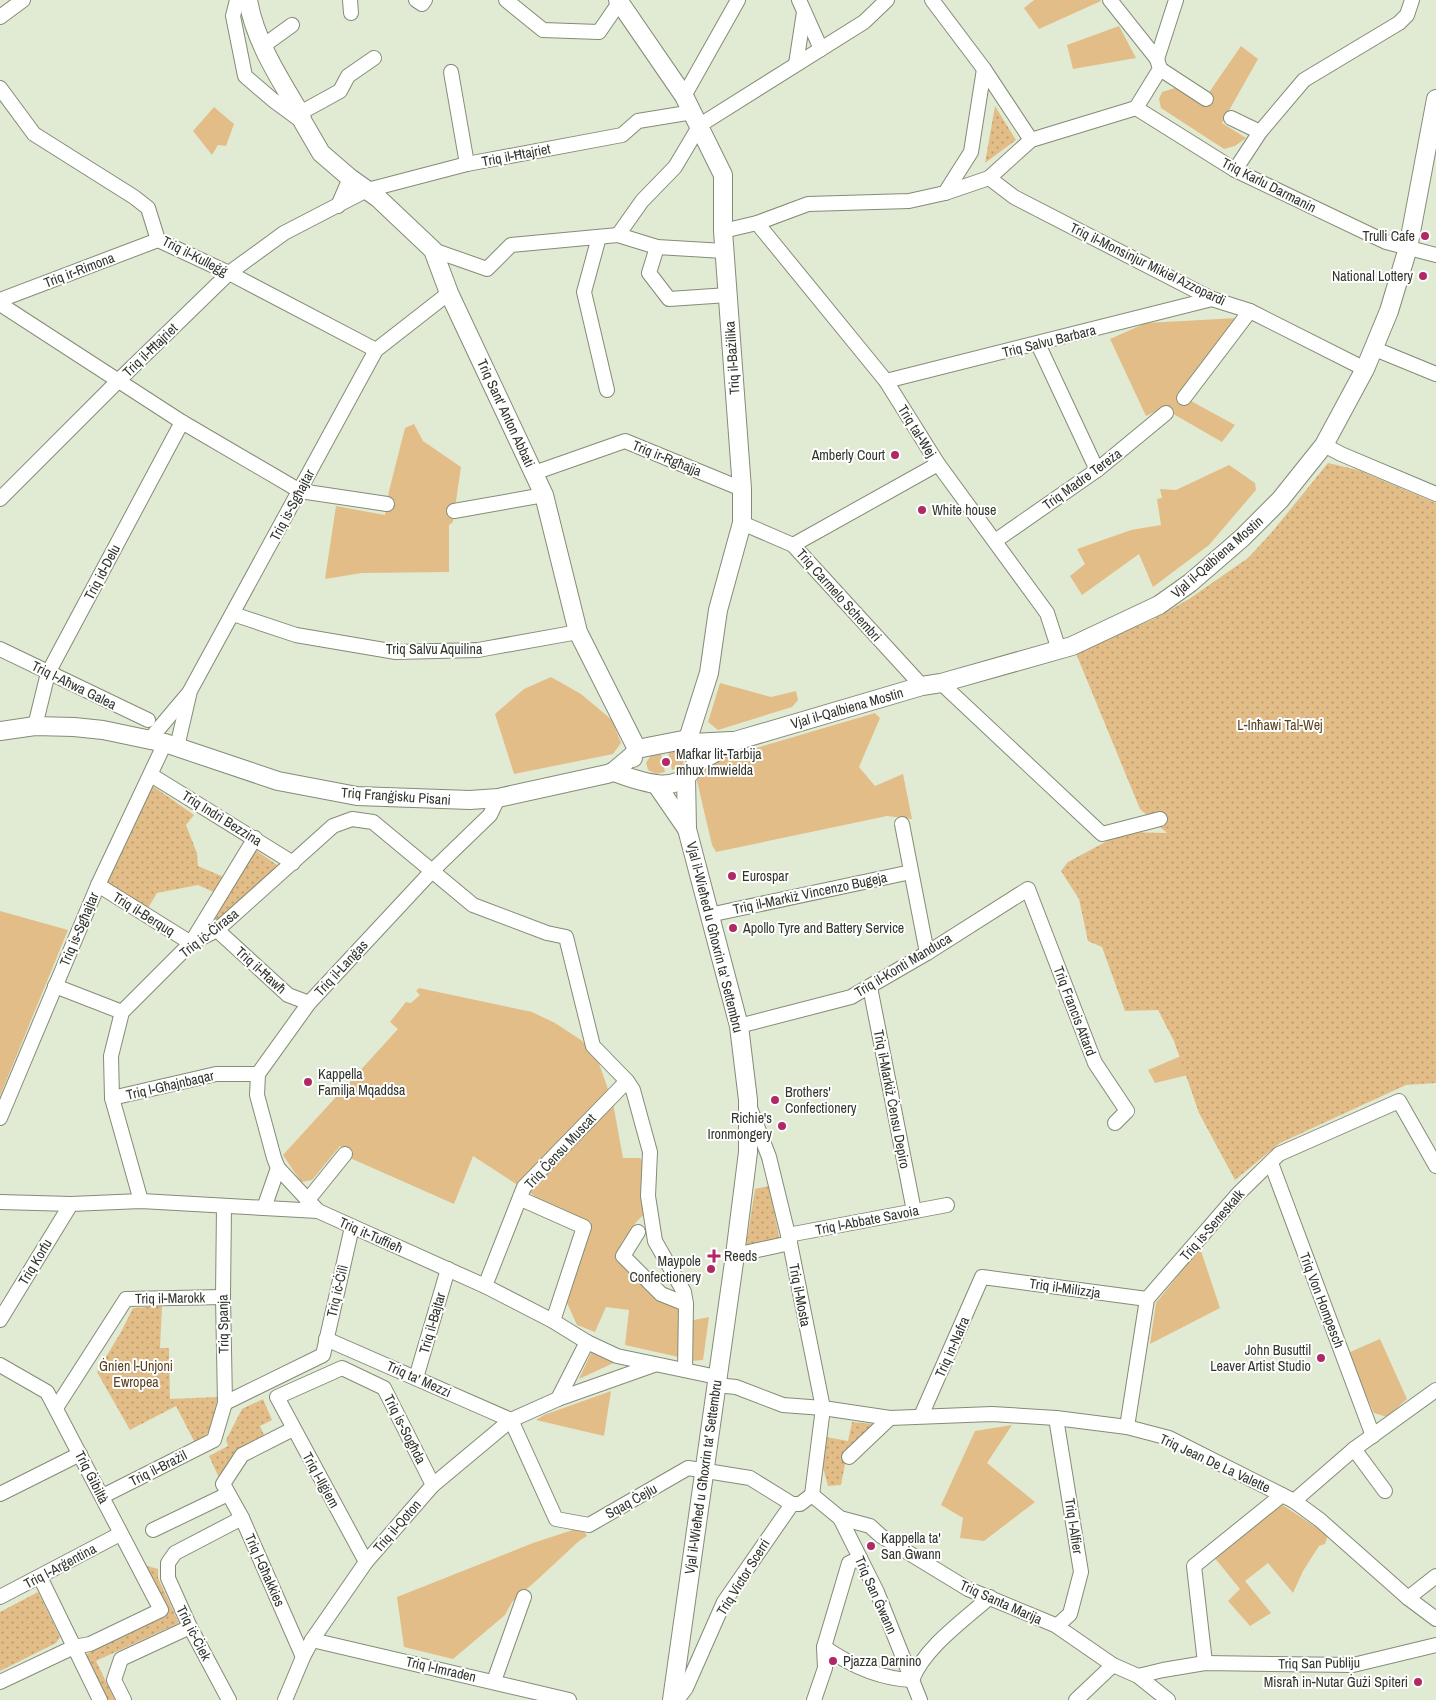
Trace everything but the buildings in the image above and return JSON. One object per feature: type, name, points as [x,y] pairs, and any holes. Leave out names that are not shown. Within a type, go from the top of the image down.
[{"type":"street","points":[[0,17],[23,0]]},
{"type":"street","name":"Triq Sant' Anton Abbati","points":[[237,0],[233,16],[246,76],[273,100],[301,117]]},
{"type":"street","name":"Triq Sant' Anton Abbati","points":[[248,0],[251,16],[264,46],[321,153],[350,178],[373,194],[434,250],[449,293],[544,495],[578,632],[635,752]]},
{"type":"street","points":[[416,0],[422,4],[424,0]]},
{"type":"street","points":[[506,0],[543,30],[599,32],[619,0]]},
{"type":"street","name":"Triq il-Bażilika","points":[[619,0],[684,96],[723,175],[724,251],[742,489],[742,524],[718,610],[708,673],[690,741]]},
{"type":"street","points":[[684,96],[738,0]]},
{"type":"street","name":"Triq il-Ħtajriet","points":[[314,219],[338,206],[467,164],[622,135],[638,121],[696,119],[821,49],[864,22],[887,0]]},
{"type":"street","points":[[932,0],[984,69],[1030,140]]},
{"type":"street","points":[[1110,0],[1158,64],[1206,99]]},
{"type":"street","points":[[1235,170],[1260,132],[1304,80],[1399,23],[1407,15],[1412,0]]},
{"type":"street","points":[[723,231],[757,223],[808,204],[909,201],[946,193],[989,178],[1030,140],[1136,108],[1158,64],[1177,1]]},
{"type":"street","points":[[801,6],[821,49]]},
{"type":"street","points":[[796,64],[801,6]]},
{"type":"street","points":[[264,46],[292,24]]},
{"type":"street","points":[[301,117],[340,91],[348,76],[374,58]]},
{"type":"street","points":[[946,193],[971,152],[984,69]]},
{"type":"street","points":[[451,72],[467,164]]},
{"type":"street","name":"Triq il-Kulleġġ","points":[[0,88],[34,134],[134,197],[148,208],[158,240],[229,273],[376,350]]},
{"type":"street","name":"Vjal il-Qalbiena Mostin","points":[[635,752],[690,741],[735,741],[922,686],[941,683],[1059,650],[1072,646],[1159,605],[1190,582],[1242,538],[1274,506],[1324,445],[1365,369],[1390,311],[1408,248],[1431,150],[1436,99]]},
{"type":"street","name":"Triq Karlu Darmanin","points":[[1136,108],[1235,170],[1386,242],[1436,255]]},
{"type":"street","points":[[1231,118],[1260,132]]},
{"type":"street","points":[[618,235],[642,201],[675,167],[696,119]]},
{"type":"street","points":[[338,206],[350,178]]},
{"type":"street","name":"Triq il-Monsinjur Mikiel Azzopardi","points":[[989,178],[1014,197],[1212,299],[1250,312],[1365,369]]},
{"type":"street","name":"Triq il-Ħtajriet","points":[[0,499],[229,273],[284,233],[373,194]]},
{"type":"street","points":[[724,207],[737,217],[757,223]]},
{"type":"street","name":"Triq tal-Wej","points":[[757,223],[886,381],[938,464],[1047,613],[1059,650]]},
{"type":"street","points":[[434,250],[487,269],[511,245],[618,235],[658,246],[724,251]]},
{"type":"street","points":[[600,237],[584,292],[607,390]]},
{"type":"street","name":"Triq ir-Rimona","points":[[0,300],[158,240]]},
{"type":"street","points":[[658,246],[649,273],[669,299],[728,295]]},
{"type":"street","name":"Triq is-Sgħajtar","points":[[0,1118],[98,885],[190,691],[376,350],[449,293]]},
{"type":"street","name":"Triq Salvu Barbara","points":[[886,381],[1212,299]]},
{"type":"street","points":[[0,304],[182,422],[300,490],[387,504]]},
{"type":"street","points":[[1184,398],[1250,312]]},
{"type":"street","points":[[1038,344],[1097,470]]},
{"type":"street","points":[[1375,349],[1436,374]]},
{"type":"street","name":"Triq Madre Tereża","points":[[995,541],[1097,470],[1166,413]]},
{"type":"street","name":"Triq id-Delu","points":[[35,726],[48,673],[182,422]]},
{"type":"street","name":"Triq ir-Rgħajja","points":[[534,473],[625,441],[742,489]]},
{"type":"street","points":[[1324,445],[1436,494]]},
{"type":"street","points":[[794,545],[938,464]]},
{"type":"street","points":[[454,511],[544,495]]},
{"type":"street","name":"Triq Carmelo Schembri","points":[[742,524],[794,545],[922,686]]},
{"type":"street","name":"Triq Salvu Aquilina","points":[[233,614],[296,635],[396,652],[478,650],[578,632]]},
{"type":"street","name":"Triq l-Aħwa Galea","points":[[0,649],[148,720]]},
{"type":"street","points":[[941,683],[1102,834],[1160,818]]},
{"type":"street","points":[[164,743],[190,691]]},
{"type":"street","name":"Triq Franġisku Pisani","points":[[0,731],[35,726],[103,730],[164,743],[278,781],[357,796],[470,800],[498,798],[614,772],[648,782]]},
{"type":"street","name":"Vjal il-Wieħed u Għoxrin ta' Settembru","points":[[672,1700],[748,1152],[748,1100],[739,1026],[687,829],[691,771],[695,747],[690,741]]},
{"type":"street","name":"Vjal il-Qalbiena Mostin","points":[[648,782],[673,783],[735,741]]},
{"type":"street","name":"Vjal il-Wieħed u Għoxrin ta' Settembru","points":[[635,752],[634,770],[648,782],[687,829]]},
{"type":"street","name":"Triq Franġisku Pisani","points":[[614,772],[635,752]]},
{"type":"street","name":"Triq Indrì Bezzina","points":[[151,775],[293,862]]},
{"type":"street","name":"Triq il-Lanġas","points":[[258,1074],[309,1003],[432,871],[490,815],[498,798]]},
{"type":"street","name":"Triq iċ-Ċirasa","points":[[122,1012],[191,944],[217,930],[332,826],[352,819],[362,819],[373,822],[473,905],[547,933],[566,938],[593,1046],[627,1081]]},
{"type":"street","points":[[902,824],[926,953]]},
{"type":"street","points":[[191,944],[255,838]]},
{"type":"street","name":"Triq il-Markiż Vincenzo Bugeja","points":[[709,915],[911,872]]},
{"type":"street","name":"Triq il-Berquq","points":[[98,885],[191,944]]},
{"type":"street","name":"Triq il-Konti Manduca","points":[[739,1026],[851,997],[926,953],[1028,889]]},
{"type":"street","name":"Triq Francis Attard","points":[[1028,889],[1095,1063],[1127,1111],[1115,1123]]},
{"type":"street","name":"Triq il-Ħawħ","points":[[217,930],[288,995],[309,1003]]},
{"type":"street","points":[[54,986],[122,1012],[111,1056],[112,1098],[141,1201]]},
{"type":"street","name":"Triq il-Markiż Ċensu Depiro","points":[[870,987],[914,1211]]},
{"type":"street","name":"Triq l-Għajnbaqar","points":[[112,1098],[216,1074],[258,1074]]},
{"type":"street","points":[[258,1074],[257,1095],[278,1168],[318,1211]]},
{"type":"street","points":[[627,1081],[633,1090],[650,1152],[648,1196],[655,1240],[684,1292],[686,1304],[685,1370]]},
{"type":"street","name":"Triq Ċensu Muscat","points":[[485,1286],[524,1187],[627,1081]]},
{"type":"street","name":"Triq il-Mosta","points":[[748,1100],[769,1157],[789,1239],[823,1408],[812,1495]]},
{"type":"street","name":"Triq is-Seneskalk","points":[[1147,1299],[1238,1194],[1279,1154],[1399,1101],[1436,1166]]},
{"type":"street","points":[[307,1201],[344,1154]]},
{"type":"street","name":"Triq Von Hompesch","points":[[1271,1163],[1373,1436]]},
{"type":"street","points":[[264,1208],[278,1168]]},
{"type":"street","points":[[520,1200],[584,1227],[553,1321]]},
{"type":"street","name":"Triq it-Tuffieħ","points":[[0,1202],[71,1204],[141,1201],[318,1211],[485,1286],[553,1321],[587,1342],[617,1356],[685,1370],[783,1405],[823,1408]]},
{"type":"street","name":"Triq Korfu","points":[[0,1320],[71,1204]]},
{"type":"street","name":"Triq l-Abbate Savoia","points":[[789,1239],[947,1205]]},
{"type":"street","name":"Triq Spanja","points":[[214,1440],[225,1402],[224,1206]]},
{"type":"street","name":"Triq iċ-Ċilì","points":[[225,1402],[323,1355],[352,1227]]},
{"type":"street","points":[[638,1232],[623,1256],[661,1294],[686,1304]]},
{"type":"street","points":[[734,1255],[789,1239]]},
{"type":"street","name":"Triq il-Bajtar","points":[[416,1378],[448,1269]]},
{"type":"street","name":"Triq il-Milizzja","points":[[982,1277],[1147,1299]]},
{"type":"street","name":"Triq in-Nafra","points":[[921,1416],[982,1277]]},
{"type":"street","name":"Triq il-Marokk","points":[[56,1408],[126,1299],[223,1297]]},
{"type":"street","points":[[1127,1427],[1147,1299]]},
{"type":"street","name":"Triq ta' Mezzi","points":[[326,1340],[511,1420]]},
{"type":"street","points":[[558,1399],[587,1342]]},
{"type":"street","name":"Triq Ġibiltà","points":[[0,1365],[47,1392],[161,1610],[90,1644],[74,1647]]},
{"type":"street","name":"Triq il-Qoton","points":[[285,1700],[303,1656],[312,1640],[366,1562],[433,1485],[511,1420],[558,1399],[655,1365]]},
{"type":"street","name":"Triq l-Ilġiem","points":[[342,1368],[277,1397],[366,1562]]},
{"type":"street","name":"Triq is-Sogħda","points":[[342,1368],[384,1388],[433,1485]]},
{"type":"street","points":[[1205,1663],[1194,1566],[1354,1449],[1434,1397]]},
{"type":"street","name":"Triq Jean De La Valette","points":[[823,1408],[890,1418],[992,1414],[1056,1418],[1127,1427],[1168,1438],[1288,1498],[1320,1520],[1408,1598],[1436,1618]]},
{"type":"street","points":[[850,1457],[890,1418]]},
{"type":"street","name":"Triq l-Alfier","points":[[1055,1626],[1070,1614],[1080,1582],[1081,1572],[1056,1418]]},
{"type":"street","name":"Sqaq Ċejlu","points":[[511,1420],[556,1519],[589,1525],[688,1468],[750,1478],[792,1504]]},
{"type":"street","points":[[153,1530],[226,1489],[242,1455],[293,1429]]},
{"type":"street","name":"Triq il-Brażil","points":[[103,1496],[214,1440]]},
{"type":"street","points":[[1354,1449],[1385,1491]]},
{"type":"street","points":[[0,1494],[80,1454]]},
{"type":"street","name":"Triq l-Għakkies","points":[[226,1489],[242,1518],[303,1656]]},
{"type":"street","points":[[792,1504],[800,1504],[812,1495]]},
{"type":"street","name":"Triq Santa Marija","points":[[812,1495],[840,1518],[870,1526],[881,1536],[968,1589],[1055,1626],[1113,1665]]},
{"type":"street","name":"Triq Victor Scerri","points":[[677,1700],[686,1688],[724,1602],[792,1504]]},
{"type":"street","name":"Triq iċ-Ċiek","points":[[229,1700],[190,1627],[168,1578],[168,1563],[175,1553],[242,1518]]},
{"type":"street","name":"Triq San Ġwann","points":[[840,1518],[877,1592],[920,1700]]},
{"type":"street","name":"Triq l-Arġentina","points":[[0,1597],[120,1534]]},
{"type":"street","points":[[814,1700],[825,1668],[824,1647],[850,1563],[860,1558]]},
{"type":"street","points":[[40,1576],[100,1700]]},
{"type":"street","points":[[1408,1598],[1436,1576]]},
{"type":"street","points":[[494,1681],[524,1597]]},
{"type":"street","points":[[824,1647],[834,1654],[876,1674],[895,1680],[912,1680],[916,1669],[941,1640],[990,1597]]},
{"type":"street","points":[[124,1700],[114,1680],[121,1659],[190,1627]]},
{"type":"street","name":"Triq l-Imraden","points":[[312,1640],[494,1681],[549,1697],[570,1700]]},
{"type":"street","name":"Triq San Publiju","points":[[1138,1676],[1205,1663],[1353,1665],[1436,1645]]},
{"type":"street","points":[[0,1682],[74,1647]]},
{"type":"street","points":[[1076,1700],[1113,1665],[1138,1676],[1168,1700]]},
{"type":"green space","points":[[1034,0],[1101,1],[1039,29],[1024,8]]},
{"type":"green space","points":[[1119,26],[1136,58],[1073,69],[1067,45]]},
{"type":"green space","points":[[1241,46],[1258,59],[1222,123],[1246,138],[1235,146],[1224,149],[1161,108],[1159,99],[1162,92],[1175,88],[1203,105],[1210,91]]},
{"type":"green space","points":[[995,106],[1016,140],[985,163]]},
{"type":"green space","points":[[214,107],[234,124],[226,146],[218,145],[212,155],[193,131]]},
{"type":"green space","points":[[1237,318],[1180,395],[1235,425],[1222,442],[1163,408],[1146,416],[1110,339],[1146,323]]},
{"type":"green space","points":[[414,424],[423,441],[461,467],[453,522],[449,525],[449,572],[362,573],[325,579],[336,506],[385,515],[405,428]]},
{"type":"green space","name":"L-Inħawi Tal-Wej","points":[[1328,463],[1358,470],[1436,503],[1436,1083],[1406,1085],[1280,1143],[1235,1180],[1199,1113],[1174,1041],[1158,1010],[1125,1011],[1102,947],[1088,941],[1079,899],[1061,871],[1068,862],[1124,832],[1167,833],[1140,809],[1075,651],[1152,620],[1189,599],[1248,558],[1272,532]]},
{"type":"green space","points":[[1229,465],[1255,483],[1256,490],[1209,545],[1153,587],[1139,554],[1082,595],[1070,576],[1085,564],[1077,549],[1131,530],[1161,525],[1157,499],[1162,498],[1160,489],[1176,490]]},
{"type":"green space","points":[[551,677],[581,694],[612,720],[621,743],[613,754],[514,774],[495,714],[524,689]]},
{"type":"green space","points":[[720,683],[771,697],[796,691],[798,700],[792,707],[718,730],[708,722]]},
{"type":"green space","points":[[875,713],[880,718],[859,767],[875,786],[903,774],[912,819],[887,816],[716,852],[712,845],[697,781],[710,764],[718,758]]},
{"type":"green space","points":[[678,750],[684,754],[683,767],[672,770],[668,751]]},
{"type":"green space","points":[[661,754],[665,772],[656,774],[648,770],[646,763],[651,755]]},
{"type":"green space","points":[[150,784],[194,815],[186,825],[197,853],[198,866],[226,878],[216,893],[198,885],[157,893],[148,908],[103,881]]},
{"type":"green space","points":[[254,849],[280,867],[212,924]]},
{"type":"green space","points":[[0,911],[68,930],[0,1096]]},
{"type":"green space","points":[[419,988],[532,1012],[555,1023],[581,1040],[596,1055],[608,1089],[594,1109],[520,1185],[473,1156],[454,1204],[350,1158],[348,1152],[340,1146],[312,1180],[301,1182],[283,1155],[398,1029],[390,1022],[406,1002],[411,1003],[420,995],[416,991]]},
{"type":"green space","points":[[1181,1056],[1188,1075],[1155,1083],[1148,1070]]},
{"type":"green space","points":[[613,1103],[623,1158],[640,1158],[646,1165],[647,1212],[637,1221],[622,1242],[625,1245],[621,1259],[683,1310],[683,1358],[625,1345],[629,1310],[606,1307],[595,1332],[577,1325],[567,1303],[591,1222],[547,1205],[529,1192]]},
{"type":"green space","points":[[769,1186],[780,1241],[746,1247],[755,1189]]},
{"type":"green space","points":[[1200,1248],[1220,1308],[1150,1344],[1156,1303]]},
{"type":"green space","name":"Ġnien l-Unjoni Ewropea","points":[[162,1306],[160,1348],[169,1348],[170,1399],[218,1397],[210,1431],[195,1443],[176,1406],[130,1430],[97,1372],[133,1308]]},
{"type":"green space","points":[[709,1317],[703,1360],[691,1361],[689,1321]]},
{"type":"green space","points":[[1380,1339],[1407,1399],[1387,1417],[1374,1413],[1351,1362],[1350,1352]]},
{"type":"green space","points":[[593,1349],[620,1360],[579,1379]]},
{"type":"green space","points":[[611,1391],[604,1436],[536,1420],[544,1415]]},
{"type":"green space","points":[[263,1399],[272,1420],[260,1426],[264,1435],[240,1452],[220,1480],[209,1456],[228,1446],[226,1440],[242,1409]]},
{"type":"green space","points":[[852,1422],[874,1424],[848,1449],[841,1485],[828,1486],[822,1464],[826,1437],[848,1441]]},
{"type":"green space","points":[[1012,1425],[987,1463],[1035,1502],[984,1541],[960,1538],[963,1518],[941,1505],[975,1431]]},
{"type":"green space","points":[[1281,1504],[1328,1535],[1325,1544],[1319,1546],[1303,1571],[1293,1593],[1268,1563],[1245,1581],[1271,1613],[1250,1626],[1228,1601],[1240,1589],[1214,1557]]},
{"type":"green space","points":[[582,1527],[587,1536],[579,1541],[512,1602],[505,1615],[453,1659],[404,1647],[397,1597],[533,1543]]},
{"type":"green space","points":[[144,1565],[158,1569],[158,1578],[179,1623],[96,1661],[115,1700],[105,1700],[83,1656],[165,1612]]},
{"type":"green space","points":[[38,1592],[60,1637],[56,1643],[0,1671],[0,1612]]},
{"type":"place","name":"Trulli Cafe","points":[[1425,236]]},
{"type":"place","name":"National Lottery","points":[[1423,276]]},
{"type":"place","name":"Amberly Court","points":[[895,455]]},
{"type":"place","name":"White house","points":[[922,510]]},
{"type":"place","name":"Mafkar lit-Tarbija mhux Imwielda","points":[[666,762]]},
{"type":"place","name":"Eurospar","points":[[732,876]]},
{"type":"place","name":"Apollo Tyre and Battery Service","points":[[733,928]]},
{"type":"place","name":"Kappella Familja Mqaddsa","points":[[308,1082]]},
{"type":"place","name":"Brothers' Confectionery","points":[[775,1100]]},
{"type":"place","name":"Richie's Ironmongery","points":[[782,1126]]},
{"type":"place","name":"Reeds","points":[[714,1256]]},
{"type":"place","name":"Maypole Confectionery","points":[[711,1269]]},
{"type":"place","name":"John Busuttil Leaver Artist Studio","points":[[1321,1358]]},
{"type":"place","name":"Kappella ta' San Ġwann","points":[[871,1546]]},
{"type":"place","name":"Pjazza Darnino","points":[[833,1661]]},
{"type":"place","name":"Misraħ in-Nutar Ġużi Spiteri","points":[[1418,1682]]}]
